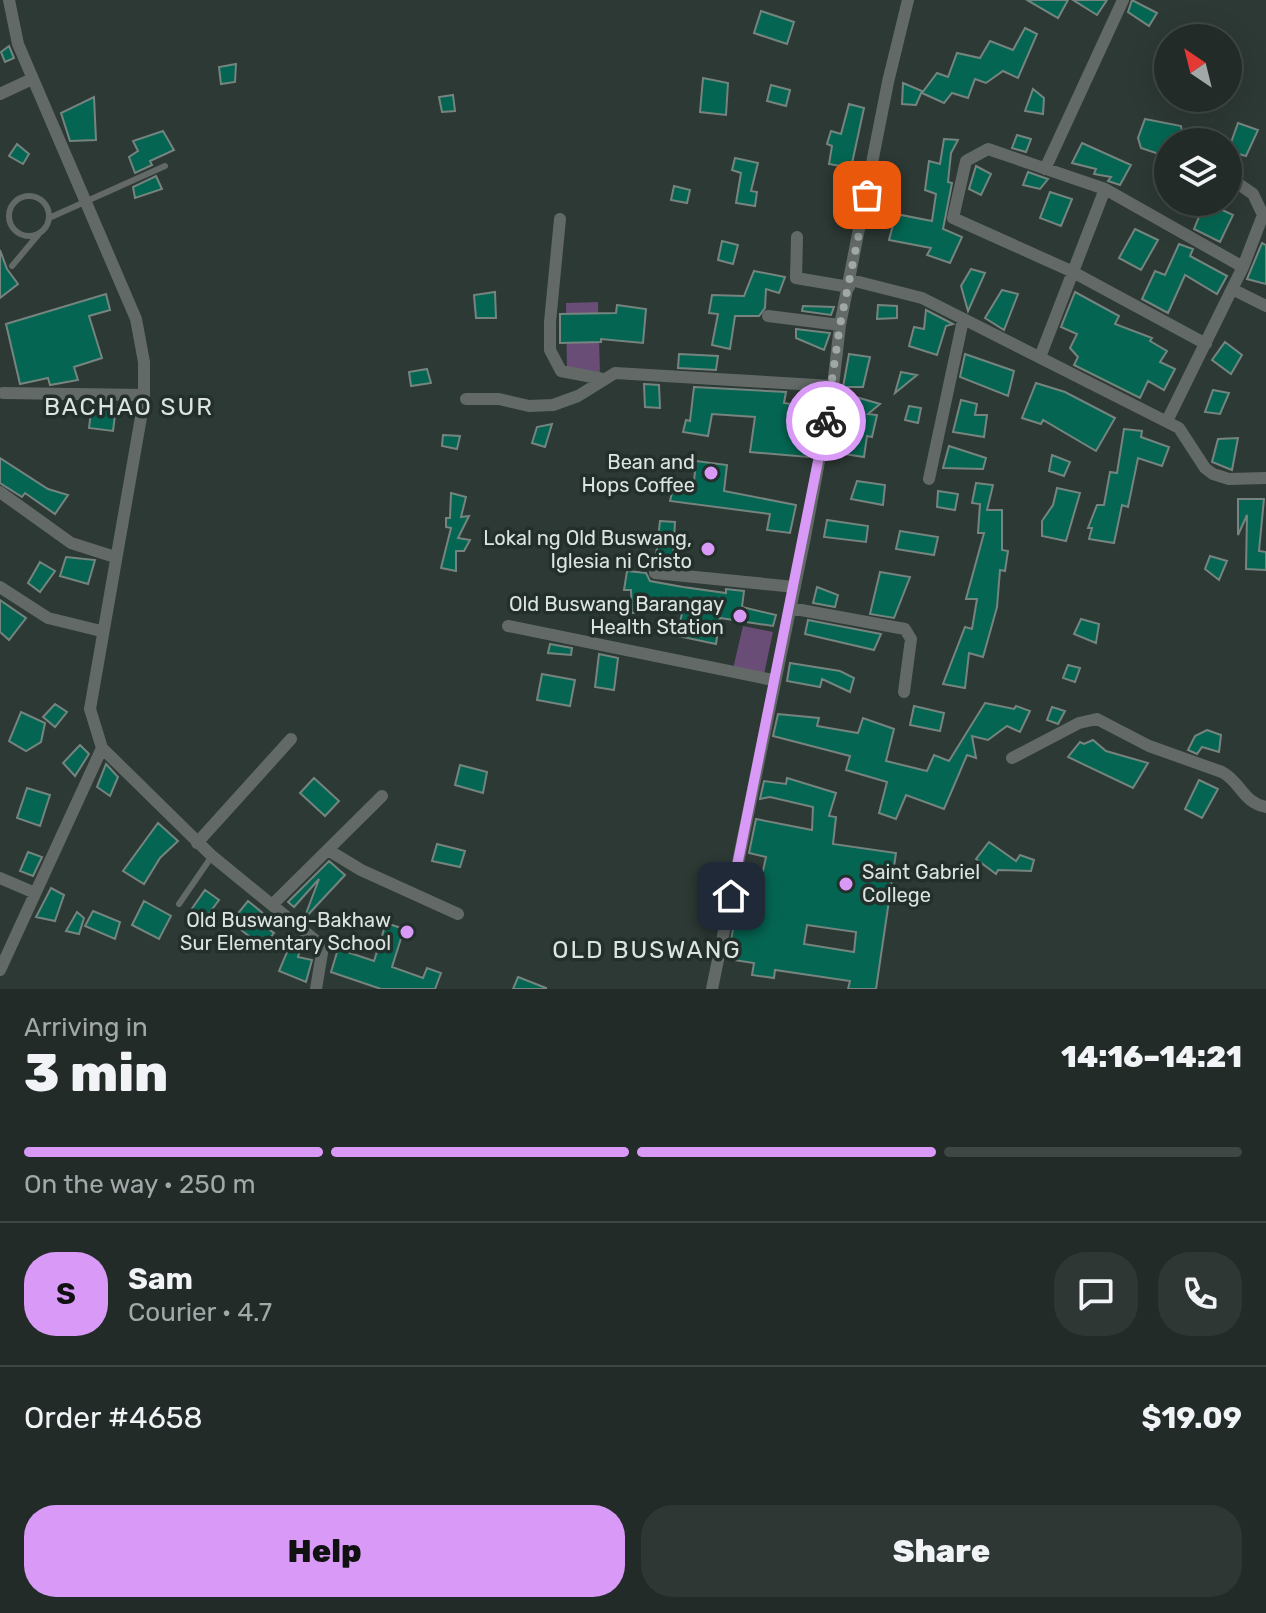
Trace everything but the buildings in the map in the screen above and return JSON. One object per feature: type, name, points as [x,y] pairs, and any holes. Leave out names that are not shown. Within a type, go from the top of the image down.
[{"type":"street","points":[[9,0],[18,44],[136,319],[144,362],[144,395],[90,709],[102,748],[197,843],[316,941],[322,953],[316,989]]},
{"type":"street","points":[[712,989],[773,680],[795,587],[833,386],[840,325],[888,82],[908,0]]},
{"type":"street","points":[[1045,169],[1123,0]]},
{"type":"street","points":[[0,94],[32,79]]},
{"type":"street","points":[[1206,344],[1071,271],[953,218],[953,205],[970,157],[988,149],[1105,189],[1243,267]]},
{"type":"street","points":[[1167,421],[1243,267],[1263,215],[1253,194],[1242,186]]},
{"type":"street","points":[[1040,357],[1105,189]]},
{"type":"street","points":[[560,219],[550,350],[561,371],[603,379]]},
{"type":"street","points":[[797,237],[796,278],[850,283],[922,298],[1179,428],[1205,468],[1213,474],[1229,479],[1266,478]]},
{"type":"street","points":[[1232,289],[1266,306]]},
{"type":"street","points":[[768,316],[840,325]]},
{"type":"street","points":[[929,479],[963,320]]},
{"type":"street","points":[[466,399],[499,399],[529,406],[553,405],[578,396],[615,373],[833,386]]},
{"type":"street","points":[[3,393],[144,395]]},
{"type":"street","points":[[0,492],[71,543],[115,557]]},
{"type":"street","points":[[655,573],[795,587]]},
{"type":"street","points":[[0,587],[48,618],[101,631]]},
{"type":"street","points":[[790,608],[905,629],[911,639],[904,692]]},
{"type":"street","points":[[508,626],[773,680]]},
{"type":"street","points":[[1012,758],[1079,723],[1097,719],[1149,746],[1232,777],[1249,802],[1266,807]]},
{"type":"street","points":[[197,843],[291,739]]},
{"type":"street","points":[[0,970],[102,748]]},
{"type":"street","points":[[272,905],[382,796]]},
{"type":"street","points":[[328,850],[361,870],[458,914]]},
{"type":"street","points":[[0,878],[35,893]]},
{"type":"lane","points":[[12,266],[49,218],[165,166]]},
{"type":"lane","points":[[39,234],[26,236],[14,230],[9,218],[12,205],[23,197],[37,197],[47,206],[49,218]]},
{"type":"lane","points":[[179,904],[212,856]]},
{"type":"shaded area","points":[[598,302],[600,375],[567,376],[566,303]]},
{"type":"shaded area","points":[[743,626],[773,632],[763,679],[732,673]]},
{"type":"way so far","points":[[826,421],[840,325],[867,195]]},
{"type":"place","name":"Bean and Hops Coffee","points":[[711,473]]},
{"type":"place","name":"Lokal ng Old Buswang, Iglesia ni Cristo","points":[[708,549]]},
{"type":"place","name":"Old Buswang Barangay Health Station","points":[[740,616]]},
{"type":"place","name":"Saint Gabriel College","points":[[846,884]]},
{"type":"place","name":"Old Buswang-Bakhaw Sur Elementary School","points":[[407,932]]},
{"type":"district","name":"BACHAO SUR","points":[[129,407]]},
{"type":"district","name":"OLD BUSWANG","points":[[647,950]]},
{"type":"route","points":[[731,896],[826,421]]}]
